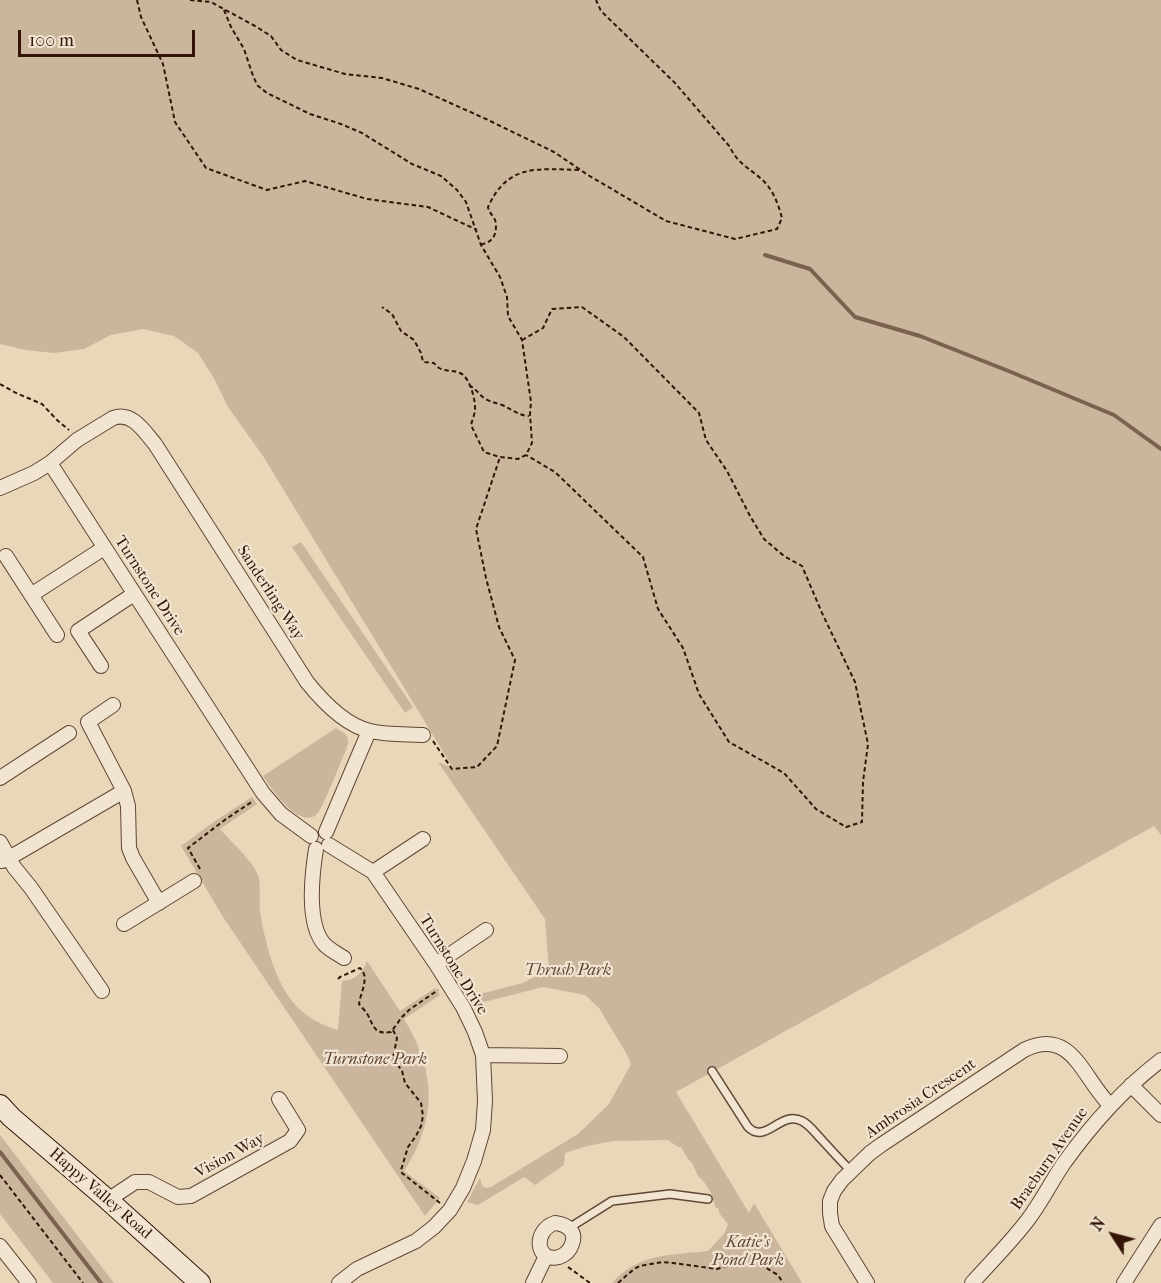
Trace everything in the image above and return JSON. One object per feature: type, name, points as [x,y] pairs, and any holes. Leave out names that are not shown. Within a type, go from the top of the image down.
[{"type":"main road","name":"Happy Valley Road","points":[[0,1106],[200,1283]]},
{"type":"street","name":"Sanderling Way","points":[[50,463],[77,440],[113,418],[126,416],[137,423],[155,444],[307,682],[321,700],[334,711],[369,731],[426,736]]},
{"type":"street","points":[[0,488],[25,478],[50,463]]},
{"type":"street","name":"Turnstone Drive","points":[[50,463],[263,793],[282,814],[374,872],[436,964],[463,1007],[475,1032],[483,1055],[485,1101],[483,1130],[463,1188],[450,1210],[416,1241],[357,1269],[339,1283]]},
{"type":"street","points":[[31,595],[105,548]]},
{"type":"street","points":[[6,556],[57,635]]},
{"type":"street","points":[[101,666],[78,631],[134,594]]},
{"type":"street","points":[[113,705],[88,722],[124,791],[128,806],[129,848],[159,903]]},
{"type":"street","points":[[344,958],[324,944],[318,933],[311,893],[321,840],[369,731]]},
{"type":"street","points":[[0,778],[69,733]]},
{"type":"street","points":[[4,859],[124,791]]},
{"type":"street","points":[[374,872],[423,839]]},
{"type":"street","points":[[0,842],[4,859],[31,888],[102,991]]},
{"type":"street","points":[[124,924],[195,882]]},
{"type":"street","points":[[436,964],[486,930]]},
{"type":"street","name":"Ambrosia Crescent","points":[[867,1283],[832,1226],[830,1213],[834,1191],[870,1153],[1024,1050],[1043,1043],[1052,1044],[1071,1053],[1101,1096],[1110,1105]]},
{"type":"street","points":[[483,1055],[560,1056]]},
{"type":"street","name":"Braeburn Avenue","points":[[972,1283],[1025,1223],[1064,1164],[1110,1105],[1161,1060]]},
{"type":"street","points":[[1131,1085],[1161,1115]]},
{"type":"street","name":"Vision Way","points":[[108,1200],[135,1182],[148,1182],[178,1197],[191,1196],[290,1141],[298,1130],[279,1099]]},
{"type":"street","points":[[555,1223],[569,1228],[573,1239],[569,1251],[558,1257],[546,1256],[541,1251],[540,1244],[543,1231],[548,1225],[555,1223]]},
{"type":"street","points":[[1125,1283],[1161,1225]]},
{"type":"street","points":[[0,1246],[28,1282]]},
{"type":"street","points":[[534,1283],[546,1256]]},
{"type":"lane","points":[[712,1071],[747,1127],[753,1132],[761,1134],[781,1122],[792,1119],[801,1121],[810,1127],[851,1171]]},
{"type":"lane","points":[[569,1228],[612,1201],[670,1194],[708,1198]]},
{"type":"path","points":[[137,0],[141,17],[163,64],[175,122],[206,168],[267,189],[305,181],[367,199],[428,207],[477,230]]},
{"type":"path","points":[[190,0],[211,2],[255,26],[271,36],[281,50],[297,60],[345,74],[382,78],[419,89],[486,119],[554,152],[666,221],[735,239],[777,228],[782,218],[768,186],[735,159],[729,147],[675,83],[601,11],[596,0]]},
{"type":"path","points":[[224,9],[244,49],[257,85],[267,93],[310,114],[362,133],[412,164],[441,176],[457,190],[466,202],[481,244],[500,277],[507,297],[508,316],[522,340],[531,402],[532,443],[526,455],[518,459],[484,452],[471,425],[475,411],[474,400],[466,377],[459,373],[442,371],[434,363],[423,362],[414,340],[401,331],[392,314],[382,307]]},
{"type":"path","points":[[481,244],[491,240],[494,236],[495,219],[489,213],[488,207],[492,197],[504,182],[517,174],[530,170],[580,170]]},
{"type":"path","points":[[522,340],[543,328],[552,309],[582,307],[624,337],[699,413],[706,440],[728,471],[764,540],[784,556],[802,566],[855,682],[868,744],[863,782],[862,822],[846,827],[816,809],[784,773],[729,742],[699,694],[683,648],[658,609],[643,557],[555,472],[526,455]]},
{"type":"path","points":[[0,384],[42,404],[71,433]]},
{"type":"path","points":[[469,385],[477,389],[482,397],[513,412],[530,416]]},
{"type":"path","points":[[426,736],[452,770],[477,767],[497,746],[515,660],[499,627],[476,529],[500,457]]},
{"type":"path","points":[[200,868],[188,848],[253,801]]},
{"type":"path","points":[[338,979],[360,968],[365,973],[359,1004],[367,1013],[370,1023],[383,1033],[391,1032],[409,1010],[438,990]]},
{"type":"path","points":[[393,1030],[397,1038],[393,1059],[402,1071],[405,1083],[421,1103],[423,1116],[421,1126],[408,1147],[401,1170],[442,1204]]},
{"type":"path","points":[[0,1175],[83,1283]]},
{"type":"path","points":[[618,1283],[640,1266],[673,1263],[717,1269],[738,1262],[763,1266],[778,1275],[783,1283]]},
{"type":"path","points":[[565,1265],[590,1283]]},
{"type":"green space","points":[[0,0],[1161,0],[1161,835],[1154,826],[676,1092],[749,1213],[754,1203],[802,1283],[612,1283],[633,1266],[656,1257],[708,1251],[724,1234],[728,1224],[719,1213],[711,1193],[681,1147],[668,1140],[613,1141],[587,1146],[565,1153],[564,1165],[535,1185],[524,1177],[478,1205],[467,1202],[480,1178],[482,1186],[491,1187],[578,1134],[609,1104],[631,1064],[599,1008],[585,995],[543,987],[476,1004],[472,996],[523,983],[549,969],[545,919],[438,762],[453,768],[263,456],[228,407],[198,353],[174,336],[143,329],[111,335],[84,349],[54,353],[0,344]]},
{"type":"green space","points":[[301,542],[413,707],[405,713],[292,547]]},
{"type":"green space","points":[[336,728],[347,736],[346,750],[319,811],[309,818],[301,816],[286,805],[263,776]]},
{"type":"green space","name":"Turnstone Park","points":[[252,797],[257,804],[220,829],[246,857],[258,875],[261,917],[270,956],[280,982],[294,1003],[313,1019],[338,1030],[342,981],[358,975],[367,961],[400,1011],[435,988],[440,995],[404,1019],[415,1039],[427,1076],[429,1095],[423,1132],[404,1171],[440,1198],[425,1216],[223,917],[181,846]]},
{"type":"green space","points":[[0,1135],[114,1283],[53,1283],[0,1214]]},
{"type":"waterway","points":[[765,255],[810,269],[855,317],[920,336],[1114,415],[1161,449]]},
{"type":"waterway","points":[[0,1152],[101,1283]]},
{"type":"park label","name":"Thrush Park","points":[[568,971]]},
{"type":"park label","name":"Katie's Pond Park","points":[[748,1252]]}]
